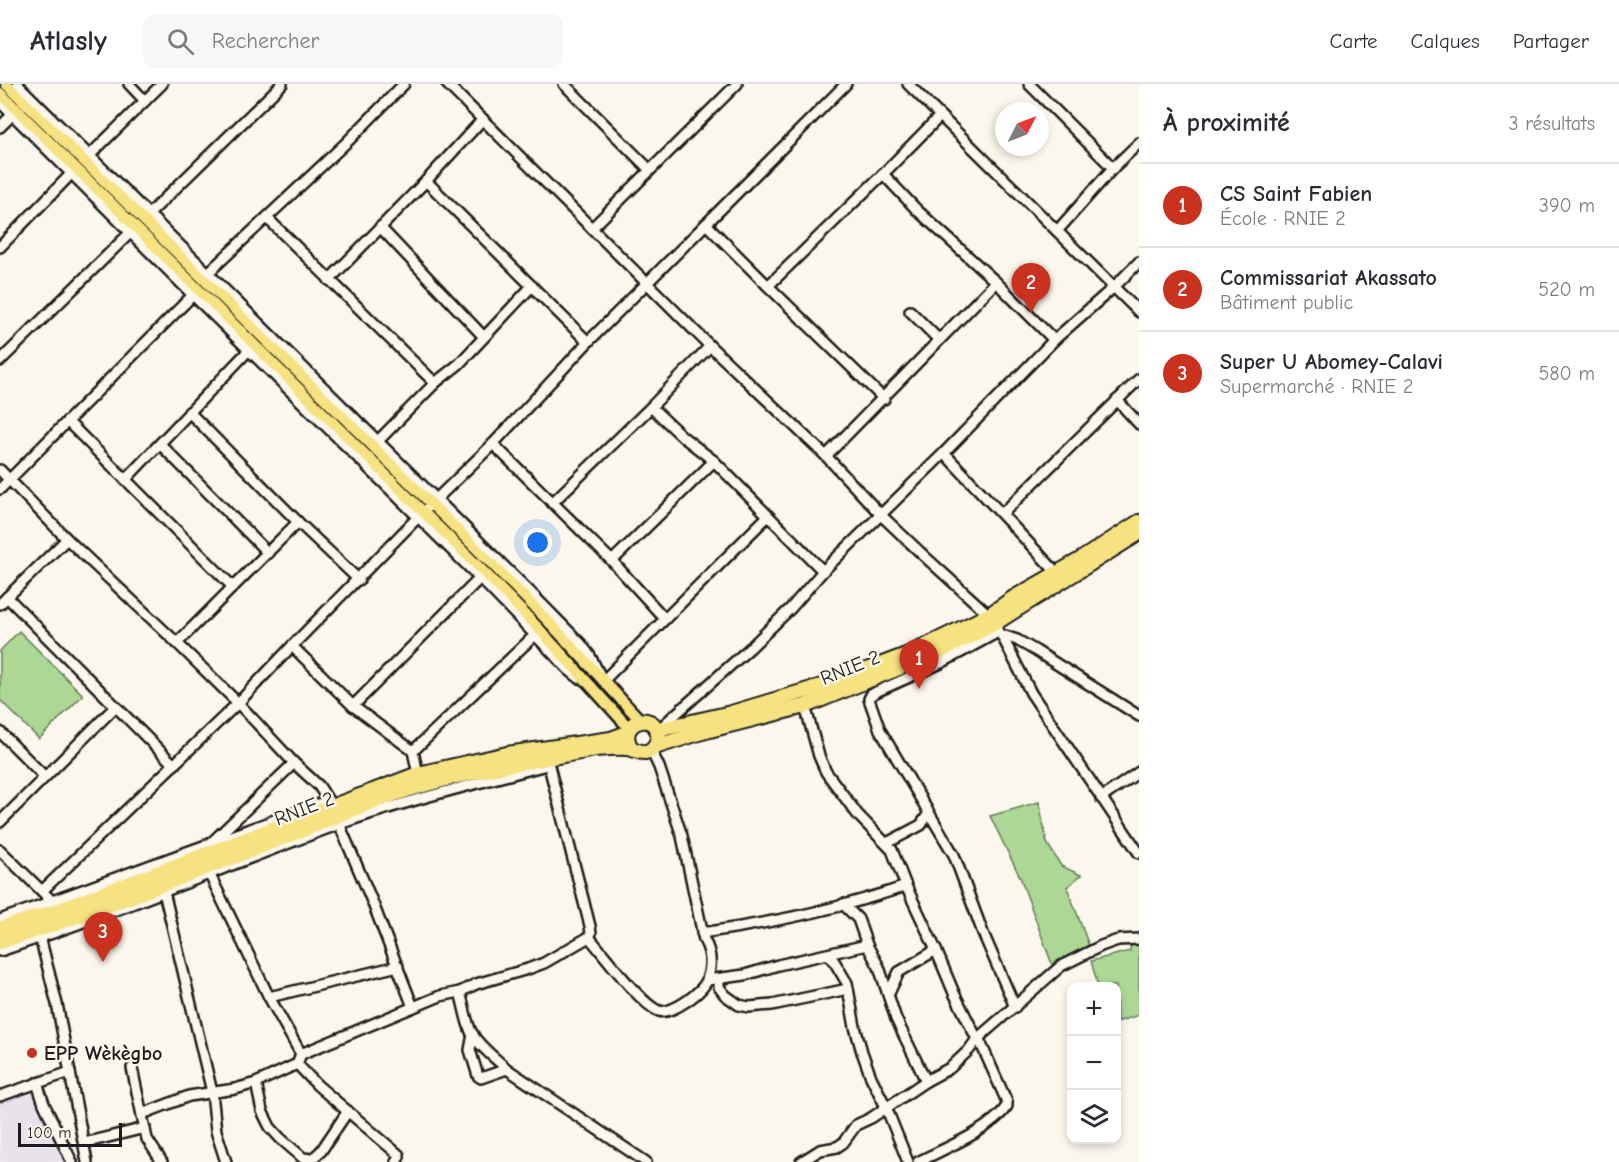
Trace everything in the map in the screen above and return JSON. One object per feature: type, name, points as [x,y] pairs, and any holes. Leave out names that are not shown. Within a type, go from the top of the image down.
[{"type":"highway","name":"RNIE 2","points":[[657,730],[731,714],[836,682],[909,654],[996,626],[1015,597],[1080,560],[1139,522]]},
{"type":"highway","name":"RNIE 2","points":[[0,929],[53,907],[426,784],[481,770],[550,760],[612,747],[632,748],[638,752],[645,752],[720,727],[805,705],[901,668],[996,626],[1139,533]]},
{"type":"highway","points":[[632,748],[628,741],[633,727],[651,723],[657,730],[658,736],[653,749]]},
{"type":"highway","name":"RNIE 2","points":[[0,942],[39,934],[208,871],[418,774],[507,754],[611,739],[633,727]]},
{"type":"main road","points":[[6,84],[139,224],[427,509],[549,622],[603,681],[633,727]]},
{"type":"main road","points":[[0,93],[15,112],[74,172],[139,224],[375,444],[427,509],[487,575],[594,689],[633,727]]},
{"type":"street","points":[[17,84],[89,156],[193,295],[249,350],[427,509],[480,578],[569,670],[594,689]]},
{"type":"street","points":[[129,84],[145,101]]},
{"type":"street","points":[[89,156],[162,84]]},
{"type":"street","points":[[0,361],[282,84]]},
{"type":"street","points":[[208,273],[348,141],[404,84]]},
{"type":"street","points":[[447,84],[710,346],[826,456],[882,516],[996,626],[1139,716]]},
{"type":"street","points":[[564,84],[650,170]]},
{"type":"street","points":[[592,228],[737,84]]},
{"type":"street","points":[[42,891],[238,703],[493,444],[588,342],[846,84]]},
{"type":"street","points":[[908,84],[1139,312]]},
{"type":"street","points":[[1029,84],[1113,168]]},
{"type":"street","points":[[0,102],[15,112],[0,127]]},
{"type":"street","points":[[768,286],[940,116]]},
{"type":"street","points":[[329,280],[483,119]]},
{"type":"street","points":[[1057,231],[1113,168],[1139,143]]},
{"type":"street","points":[[0,247],[74,172]]},
{"type":"street","points":[[883,174],[917,210],[996,282],[1054,340]]},
{"type":"street","points":[[426,181],[588,342]]},
{"type":"street","points":[[267,218],[435,383]]},
{"type":"street","points":[[139,224],[208,273],[375,444],[435,383],[459,364],[532,286]]},
{"type":"street","points":[[706,224],[884,399]]},
{"type":"street","points":[[380,227],[484,337]]},
{"type":"street","points":[[657,730],[750,648],[823,571],[882,516],[1054,340],[1139,262]]},
{"type":"street","points":[[826,456],[996,282]]},
{"type":"street","points":[[0,489],[193,295]]},
{"type":"street","points":[[910,311],[939,340]]},
{"type":"street","points":[[552,503],[710,346]]},
{"type":"street","points":[[126,479],[249,350]]},
{"type":"street","points":[[1002,514],[1139,379]]},
{"type":"street","points":[[1117,400],[1139,424]]},
{"type":"street","points":[[651,406],[682,437],[714,461],[823,571]]},
{"type":"street","points":[[189,412],[359,580]]},
{"type":"street","points":[[67,421],[233,587]]},
{"type":"street","points":[[160,444],[268,553]]},
{"type":"street","points":[[493,444],[612,561],[665,619]]},
{"type":"street","points":[[944,453],[1057,573]]},
{"type":"street","points":[[612,561],[714,461]]},
{"type":"street","points":[[0,470],[67,539],[238,703],[294,763],[319,786],[334,813],[372,900],[413,1007]]},
{"type":"street","points":[[603,681],[768,516]]},
{"type":"street","points":[[177,643],[298,522]]},
{"type":"street","points":[[0,604],[67,539]]},
{"type":"street","points":[[353,706],[480,578]]},
{"type":"street","points":[[8,597],[174,765]]},
{"type":"street","points":[[996,626],[1031,693],[1139,853]]},
{"type":"street","points":[[996,626],[941,663],[878,691],[869,699],[880,730],[956,860],[983,933],[1015,1007]]},
{"type":"street","points":[[413,751],[535,634]]},
{"type":"street","points":[[292,646],[353,706],[413,751],[418,774]]},
{"type":"street","points":[[805,705],[819,756],[826,772],[858,815],[892,850],[954,993],[1007,1102],[1006,1108],[972,1135],[918,1162]]},
{"type":"street","points":[[0,822],[115,707]]},
{"type":"street","points":[[0,732],[45,777]]},
{"type":"street","points":[[589,937],[629,985],[657,1010],[663,1012],[679,1006],[697,993],[707,980],[710,954],[702,933],[682,836],[653,749]]},
{"type":"street","points":[[142,1114],[189,1096],[235,1089],[256,1083],[297,1064],[301,1054],[440,996],[460,992],[476,984],[544,963],[589,937],[590,926],[550,760]]},
{"type":"street","points":[[209,845],[294,763]]},
{"type":"street","points":[[1101,798],[1139,772]]},
{"type":"street","points":[[0,920],[53,907],[325,802],[334,813]]},
{"type":"street","points":[[887,843],[921,825],[929,813]]},
{"type":"street","points":[[0,850],[42,891],[53,907]]},
{"type":"street","points":[[0,951],[39,934],[164,892],[208,871],[269,997],[301,1054]]},
{"type":"street","points":[[702,933],[760,924],[867,899],[906,886]]},
{"type":"street","points":[[164,892],[212,1092],[216,1131],[226,1162]]},
{"type":"street","points":[[856,916],[867,899]]},
{"type":"street","points":[[843,904],[856,916],[867,945],[879,967],[896,1019],[926,1081]]},
{"type":"street","points":[[39,934],[57,1004],[87,1162]]},
{"type":"street","points":[[801,1162],[820,1150],[837,1147],[843,1143],[856,1125],[958,1061],[977,1038],[1061,966],[1118,940],[1139,939]]},
{"type":"street","points":[[707,980],[745,975],[778,965],[867,945]]},
{"type":"street","points":[[889,993],[899,972],[936,950]]},
{"type":"street","points":[[828,955],[842,973],[848,988],[862,1052],[908,1162]]},
{"type":"street","points":[[269,997],[398,966]]},
{"type":"street","points":[[879,967],[899,972]]},
{"type":"street","points":[[719,979],[719,987],[725,995],[739,1005],[749,1007],[772,1005],[848,988]]},
{"type":"street","points":[[460,992],[472,1034],[470,1050],[478,1076],[481,1078],[507,1069]]},
{"type":"street","points":[[472,1034],[507,1069],[646,1162]]},
{"type":"street","points":[[297,1064],[317,1085],[399,1155],[396,1162]]},
{"type":"street","points":[[132,1068],[147,1139],[162,1162]]},
{"type":"street","points":[[0,1096],[70,1072]]},
{"type":"street","points":[[37,1083],[44,1104],[72,1162]]},
{"type":"street","points":[[256,1083],[262,1111],[270,1127],[303,1158],[312,1159],[321,1151],[348,1110]]},
{"type":"street","points":[[84,1143],[145,1128]]},
{"type":"shaded area","points":[[33,1090],[66,1162],[0,1162],[0,1101]]},
{"type":"green space","points":[[19,631],[83,695],[39,739],[0,700],[0,651]]},
{"type":"green space","points":[[1039,802],[1047,843],[1061,866],[1081,875],[1067,887],[1091,951],[1053,967],[1020,877],[990,816]]},
{"type":"green space","points":[[1131,944],[1139,945],[1139,1015],[1121,1021],[1121,982],[1097,982],[1091,961],[1130,951]]},
{"type":"place","name":"Commissariat Akassato","points":[[1031,313]]},
{"type":"place","name":"CS Saint Fabien","points":[[919,689]]},
{"type":"place","name":"Super U Abomey-Calavi","points":[[103,962]]},
{"type":"place","name":"EPP Wèkègbo","points":[[32,1053]]}]
